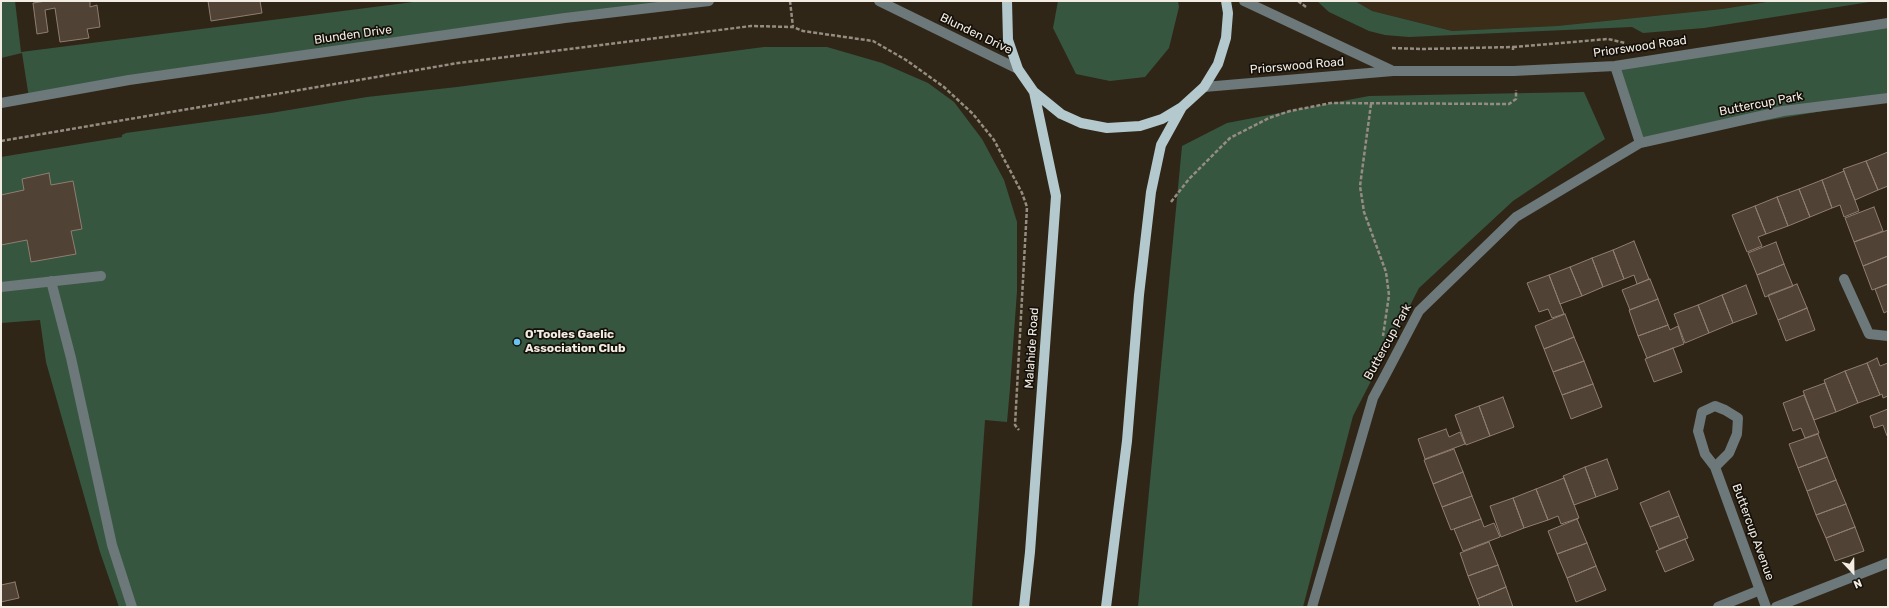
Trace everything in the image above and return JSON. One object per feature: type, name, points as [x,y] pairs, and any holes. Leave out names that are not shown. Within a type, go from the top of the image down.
[{"type":"main road","points":[[1007,1],[1008,40],[1018,69],[1034,92],[1061,114],[1081,123],[1107,128],[1140,126],[1162,119],[1182,107],[1204,87],[1218,64],[1226,38],[1228,14],[1226,1]]},
{"type":"main road","name":"Malahide Road","points":[[1024,607],[1030,552],[1056,196],[1034,92]]},
{"type":"main road","points":[[1106,607],[1127,441],[1139,295],[1151,192],[1161,146],[1182,107]]},
{"type":"street","name":"Blunden Drive","points":[[1,104],[152,77],[565,18],[709,1]]},
{"type":"street","name":"Blunden Drive","points":[[878,1],[1018,69]]},
{"type":"street","name":"Priorswood Road","points":[[1244,1],[1393,71]]},
{"type":"street","name":"Priorswood Road","points":[[1204,87],[1393,71],[1514,71],[1615,66],[1888,23]]},
{"type":"street","points":[[1615,66],[1640,143]]},
{"type":"street","name":"Buttercup Park","points":[[1312,607],[1373,398],[1419,310],[1516,217],[1640,143],[1783,111],[1888,98]]},
{"type":"street","points":[[1,287],[100,276]]},
{"type":"street","points":[[1844,279],[1869,334],[1888,336]]},
{"type":"street","points":[[51,281],[71,358],[112,545],[132,607]]},
{"type":"street","name":"Buttercup Avenue","points":[[1715,467],[1729,453],[1737,434],[1738,418],[1715,406],[1702,412],[1698,431],[1705,454],[1715,467],[1766,607]]},
{"type":"street","points":[[1776,607],[1888,564]]},
{"type":"street","points":[[1718,607],[1760,590]]},
{"type":"path","points":[[790,1],[793,27]]},
{"type":"path","points":[[1298,1],[1310,11]]},
{"type":"path","points":[[1,141],[458,63],[751,26],[793,27],[803,31],[873,41],[906,60],[944,87],[973,114],[994,140],[1022,193],[1027,207],[1015,425]]},
{"type":"path","points":[[1386,47],[1422,49],[1513,47],[1608,39],[1628,44],[1648,61]]},
{"type":"path","points":[[1513,47],[1513,53]]},
{"type":"path","points":[[1171,202],[1211,156],[1230,138],[1248,128],[1276,116],[1312,106],[1331,103],[1509,104],[1516,99],[1516,91]]},
{"type":"path","points":[[1371,104],[1360,186],[1364,212],[1386,272],[1388,295],[1382,339]]},
{"type":"shaded area","points":[[1355,1],[1773,1],[1722,9],[1557,26],[1452,31],[1372,11]]},
{"type":"green space","points":[[1,1],[15,1],[21,52],[421,1],[688,1],[29,98],[22,53],[1,58]]},
{"type":"green space","points":[[1058,1],[1178,1],[1179,7],[1169,48],[1145,77],[1110,81],[1076,74],[1053,28]]},
{"type":"green space","points":[[1317,1],[1355,1],[1372,11],[1452,31],[1557,26],[1722,9],[1773,1],[1876,1],[1704,28],[1643,33],[1632,27],[1409,37],[1385,35],[1369,31],[1329,12]]},
{"type":"green space","points":[[1888,24],[1888,100],[1640,142],[1615,66]]},
{"type":"green space","name":"O'Tooles Gaelic Association Club","points":[[764,47],[827,47],[882,63],[928,83],[954,102],[982,139],[1004,180],[1017,222],[1017,291],[1010,388],[1007,422],[985,420],[972,607],[119,607],[100,552],[46,362],[40,320],[1,323],[1,157],[122,137],[122,135],[126,133],[271,113],[367,97],[457,87]]},
{"type":"green space","points":[[1584,92],[1605,139],[1513,201],[1419,288],[1353,416],[1303,607],[1138,607],[1182,146],[1227,123],[1369,96]]},
{"type":"building","points":[[46,1],[90,1],[90,7],[97,5],[100,27],[87,29],[89,38],[60,42],[55,8],[45,10],[48,32],[37,34],[33,3]]},
{"type":"building","points":[[208,1],[260,1],[262,13],[211,21]]},
{"type":"building","points":[[1888,152],[1888,186],[1878,190],[1866,161]]},
{"type":"building","points":[[1866,161],[1878,190],[1855,200],[1843,169]]},
{"type":"building","points":[[1844,171],[1859,211],[1844,217],[1840,205],[1832,208],[1822,180]]},
{"type":"building","points":[[49,173],[51,185],[73,181],[82,229],[71,231],[76,254],[31,262],[27,240],[1,245],[1,195],[24,190],[22,179]]},
{"type":"building","points":[[1822,180],[1832,208],[1810,217],[1799,189]]},
{"type":"building","points":[[1799,189],[1810,217],[1788,226],[1777,197]]},
{"type":"building","points":[[1777,197],[1788,226],[1766,234],[1755,206]]},
{"type":"building","points":[[1755,206],[1766,234],[1758,237],[1762,246],[1747,252],[1732,215]]},
{"type":"building","points":[[1874,207],[1883,231],[1854,242],[1845,218]]},
{"type":"building","points":[[1888,230],[1888,256],[1863,266],[1854,242]]},
{"type":"building","points":[[1634,241],[1649,279],[1637,284],[1634,275],[1624,279],[1613,250]]},
{"type":"building","points":[[1776,242],[1784,264],[1757,275],[1748,253]]},
{"type":"building","points":[[1613,250],[1624,279],[1603,287],[1592,258]]},
{"type":"building","points":[[1888,256],[1888,284],[1872,290],[1863,266]]},
{"type":"building","points":[[1592,258],[1603,287],[1582,296],[1570,267]]},
{"type":"building","points":[[1784,264],[1793,286],[1765,297],[1757,275]]},
{"type":"building","points":[[1570,267],[1582,296],[1560,304],[1549,275]]},
{"type":"building","points":[[1549,275],[1564,314],[1552,318],[1548,309],[1539,312],[1527,283]]},
{"type":"building","points":[[1650,279],[1658,299],[1630,310],[1622,290]]},
{"type":"building","points":[[1797,284],[1807,308],[1778,320],[1768,295]]},
{"type":"building","points":[[1888,284],[1888,311],[1884,313],[1875,289]]},
{"type":"building","points":[[1746,285],[1757,314],[1733,323],[1722,295]]},
{"type":"building","points":[[1722,295],[1733,323],[1709,333],[1698,305]]},
{"type":"building","points":[[1658,299],[1668,325],[1638,336],[1629,310]]},
{"type":"building","points":[[1698,305],[1709,333],[1685,343],[1674,314]]},
{"type":"building","points":[[1807,308],[1815,330],[1786,341],[1778,320]]},
{"type":"building","points":[[1565,314],[1574,337],[1544,349],[1535,326]]},
{"type":"building","points":[[1668,325],[1670,330],[1678,326],[1684,344],[1647,358],[1638,336]]},
{"type":"building","points":[[1574,337],[1584,361],[1553,372],[1544,349]]},
{"type":"building","points":[[1673,348],[1682,372],[1654,382],[1645,359]]},
{"type":"building","points":[[1877,358],[1880,366],[1888,363],[1888,396],[1883,398],[1882,394],[1880,395],[1867,363]]},
{"type":"building","points":[[1584,361],[1593,384],[1562,395],[1553,372]]},
{"type":"building","points":[[1867,363],[1880,395],[1858,403],[1845,371]]},
{"type":"building","points":[[1845,371],[1858,403],[1836,412],[1824,380]]},
{"type":"building","points":[[1825,383],[1836,412],[1814,420],[1803,391]]},
{"type":"building","points":[[1593,384],[1602,407],[1571,419],[1562,395]]},
{"type":"building","points":[[1804,395],[1819,433],[1805,438],[1801,428],[1793,431],[1783,403]]},
{"type":"building","points":[[1503,397],[1514,427],[1490,436],[1479,406]]},
{"type":"building","points":[[1479,406],[1490,436],[1466,445],[1455,415]]},
{"type":"building","points":[[1888,409],[1887,436],[1883,425],[1874,428],[1870,416]]},
{"type":"building","points":[[1446,429],[1449,437],[1460,432],[1465,444],[1425,459],[1418,439]]},
{"type":"building","points":[[1818,434],[1827,457],[1798,468],[1789,444]]},
{"type":"building","points":[[1454,449],[1463,472],[1433,484],[1424,460]]},
{"type":"building","points":[[1827,457],[1836,480],[1807,491],[1798,468]]},
{"type":"building","points":[[1607,459],[1618,489],[1596,497],[1585,467]]},
{"type":"building","points":[[1585,467],[1596,497],[1574,505],[1563,476]]},
{"type":"building","points":[[1463,472],[1472,496],[1442,507],[1433,484]]},
{"type":"building","points":[[1564,478],[1579,518],[1561,524],[1558,516],[1548,520],[1536,489]]},
{"type":"building","points":[[1836,480],[1846,504],[1816,515],[1807,491]]},
{"type":"building","points":[[1536,489],[1548,520],[1524,528],[1513,498]]},
{"type":"building","points":[[1669,491],[1679,516],[1650,527],[1640,503]]},
{"type":"building","points":[[1472,496],[1481,519],[1451,530],[1442,507]]},
{"type":"building","points":[[1513,498],[1524,528],[1501,537],[1490,506]]},
{"type":"building","points":[[1846,504],[1855,527],[1826,538],[1816,515]]},
{"type":"building","points":[[1679,516],[1688,538],[1659,549],[1650,527]]},
{"type":"building","points":[[1481,519],[1484,527],[1494,523],[1500,537],[1463,551],[1454,529]]},
{"type":"building","points":[[1577,519],[1587,543],[1557,554],[1548,531]]},
{"type":"building","points":[[1855,527],[1864,551],[1835,561],[1826,538]]},
{"type":"building","points":[[1685,539],[1694,560],[1665,572],[1656,551]]},
{"type":"building","points":[[1489,542],[1498,565],[1468,576],[1460,553]]},
{"type":"building","points":[[1587,543],[1596,566],[1567,578],[1557,554]]},
{"type":"building","points":[[1498,565],[1506,587],[1477,599],[1468,576]]},
{"type":"building","points":[[1596,566],[1606,590],[1576,602],[1567,578]]},
{"type":"building","points":[[15,582],[19,598],[1,602],[1,585]]},
{"type":"building","points":[[1506,587],[1513,607],[1480,607],[1477,599]]},
{"type":"place","name":"O'Tooles Gaelic Association Club","points":[[517,342]]}]
